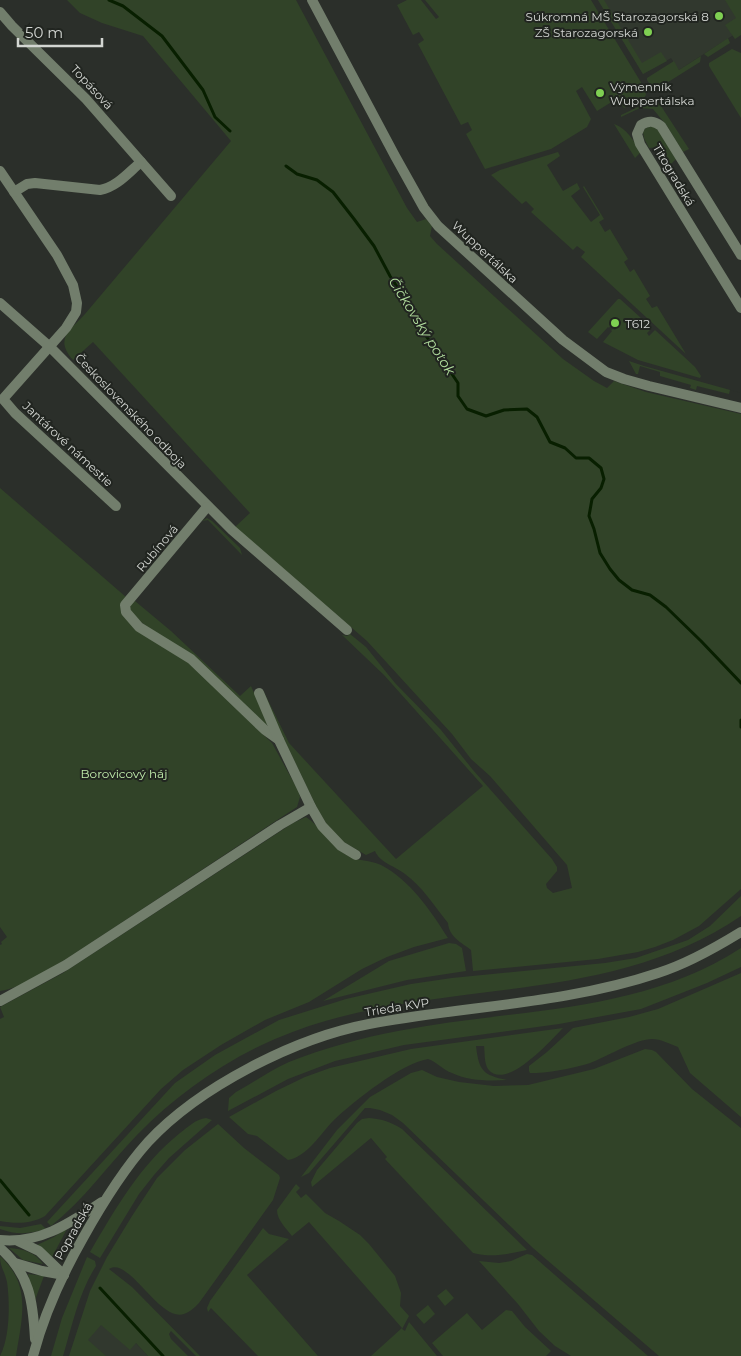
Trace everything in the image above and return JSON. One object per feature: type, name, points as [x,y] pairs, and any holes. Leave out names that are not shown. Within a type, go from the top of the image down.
[{"type":"street","name":"Wuppertálska","points":[[312,0],[395,156],[424,208],[438,226],[563,340],[606,372],[616,377],[649,386],[741,408]]},
{"type":"street","name":"Topásová","points":[[0,12],[86,98],[171,196]]},
{"type":"street","name":"Titogradská","points":[[741,255],[661,126],[651,121],[641,125],[637,134],[640,144],[741,308]]},
{"type":"street","points":[[14,192],[27,184],[36,183],[100,190],[107,189],[141,162]]},
{"type":"street","points":[[0,171],[57,255],[69,276],[75,293],[76,312],[72,321],[50,347],[0,303]]},
{"type":"street","name":"Jantárové námestie","points":[[50,347],[2,397],[15,413],[116,506]]},
{"type":"street","name":"Československého odboja","points":[[50,347],[207,507],[347,630]]},
{"type":"street","name":"Rubínová","points":[[207,507],[125,605],[126,612],[139,627],[191,659],[265,730],[279,740]]},
{"type":"street","points":[[259,693],[311,807],[327,832],[341,846],[356,855]]},
{"type":"street","points":[[0,1001],[66,966],[280,825],[311,807]]},
{"type":"street","name":"Trieda KVP","points":[[105,1200],[128,1166],[148,1142],[167,1124],[203,1096],[240,1073],[281,1052],[305,1042],[366,1024],[615,986],[681,964],[707,952],[741,932]]},
{"type":"street","points":[[0,1240],[38,1237],[54,1231],[76,1220],[105,1200]]},
{"type":"street","name":"Popradská","points":[[34,1352],[45,1316],[64,1275],[105,1200]]},
{"type":"street","name":"Popradská","points":[[15,1240],[39,1251],[64,1275]]},
{"type":"street","name":"Popradská","points":[[0,1248],[15,1263],[23,1275],[28,1289],[33,1315],[34,1352]]},
{"type":"street","name":"Popradská","points":[[15,1263],[64,1275]]},
{"type":"shaded area","points":[[598,0],[741,0],[741,30],[679,70],[671,58],[643,74]]},
{"type":"shaded area","points":[[103,1308],[148,1356],[77,1356]]},
{"type":"green space","points":[[67,0],[296,0],[407,208],[417,222],[426,219],[432,226],[430,236],[437,244],[563,359],[594,381],[607,388],[614,381],[646,392],[741,414],[741,889],[699,926],[673,940],[638,952],[598,959],[473,971],[471,950],[453,936],[448,923],[417,885],[405,874],[380,859],[375,851],[366,855],[340,840],[329,828],[317,808],[261,692],[263,690],[289,743],[396,859],[483,786],[384,675],[342,635],[347,636],[350,634],[366,647],[395,683],[441,730],[473,770],[552,859],[557,867],[557,871],[546,884],[547,888],[553,893],[572,888],[567,865],[490,776],[471,759],[452,734],[367,641],[235,527],[250,513],[93,342],[73,360],[67,352],[64,340],[66,335],[231,141],[143,36],[102,23],[80,13]]},
{"type":"green space","points":[[407,0],[421,0],[436,19],[439,17],[425,0],[591,0],[645,89],[646,95],[644,98],[624,108],[618,98],[597,111],[582,87],[576,91],[591,119],[587,127],[551,149],[485,169],[466,134],[472,130],[468,122],[461,125],[418,44],[424,40],[419,32],[413,35],[397,5]]},
{"type":"green space","points":[[598,0],[604,0],[642,63],[661,52],[667,61],[643,74]]},
{"type":"green space","points":[[725,0],[741,0],[741,35],[735,39],[725,25],[736,18]]},
{"type":"green space","points":[[728,38],[730,43],[708,57],[704,54]]},
{"type":"green space","points":[[732,49],[741,53],[741,118],[709,66],[709,63]]},
{"type":"green space","points":[[701,56],[700,62],[657,89],[653,89],[647,80],[647,78],[674,61],[679,70]]},
{"type":"green space","points":[[653,100],[659,103],[689,149],[683,152],[667,126],[653,109],[640,108],[621,117],[621,115]]},
{"type":"green space","points":[[614,124],[626,132],[641,152],[635,158]]},
{"type":"green space","points":[[652,126],[663,136],[676,159],[670,165],[660,147],[649,148],[644,138],[643,132],[646,128]]},
{"type":"green space","points":[[558,152],[560,156],[547,165],[563,191],[577,183],[580,189],[571,196],[591,222],[600,215],[584,186],[604,219],[599,222],[605,232],[610,229],[628,259],[624,262],[630,272],[634,269],[650,296],[646,299],[652,308],[657,306],[686,354],[581,257],[585,252],[577,246],[573,250],[531,212],[534,209],[526,201],[522,204],[491,175],[500,170]]},
{"type":"green space","points":[[618,299],[652,328],[647,333],[649,336],[655,330],[695,367],[701,376],[700,378],[638,360],[603,342],[611,330],[615,330],[621,322],[615,317],[609,324],[609,328],[597,339],[588,332]]},
{"type":"green space","points":[[629,361],[741,393],[730,390],[729,394],[697,386],[696,390],[690,388],[691,385],[660,376],[660,372],[640,366],[638,374],[636,374]]},
{"type":"green space","name":"Borovicový háj","points":[[0,488],[126,597],[121,608],[186,660],[272,743],[300,797],[297,807],[68,958],[26,982],[0,991],[0,945],[7,937],[0,927]]},
{"type":"green space","points":[[207,518],[240,548],[242,555],[208,520],[202,521]]},
{"type":"green space","points":[[135,601],[171,631],[240,696],[251,686],[269,727],[129,612],[131,604]]},
{"type":"green space","points":[[306,817],[349,857],[372,862],[392,871],[419,897],[448,938],[414,947],[387,957],[362,969],[309,1002],[265,1020],[221,1045],[183,1070],[161,1089],[45,1216],[23,1223],[0,1221],[0,1019],[4,1017],[0,1007],[63,973],[293,823]]},
{"type":"green space","points":[[741,896],[741,916],[687,946],[630,967],[571,980],[391,1006],[332,1019],[275,1039],[219,1068],[184,1093],[152,1120],[126,1146],[85,1194],[63,1216],[51,1226],[47,1222],[175,1083],[215,1055],[279,1020],[346,999],[411,984],[636,958],[688,940],[710,926]]},
{"type":"green space","points":[[449,943],[456,944],[462,948],[466,971],[407,980],[323,1001],[389,961]]},
{"type":"green space","points":[[741,948],[741,967],[707,983],[641,1009],[559,1024],[404,1045],[335,1061],[288,1079],[228,1111],[229,1098],[236,1092],[282,1065],[329,1048],[398,1031],[618,998],[660,986],[701,970]]},
{"type":"green space","points":[[741,973],[741,1117],[690,1073],[678,1047],[659,1040],[652,1039],[639,1042],[595,1061],[572,1068],[536,1073],[530,1073],[529,1071],[529,1066],[573,1028],[658,1009]]},
{"type":"green space","points":[[563,1028],[528,1062],[506,1074],[496,1074],[488,1069],[485,1061],[484,1046],[476,1046],[479,1061],[487,1074],[507,1080],[465,1078],[449,1072],[428,1059],[417,1062],[392,1075],[353,1103],[334,1120],[313,1144],[295,1158],[288,1160],[257,1136],[248,1134],[229,1117],[276,1091],[305,1077],[330,1068],[411,1049]]},
{"type":"green space","points":[[645,1049],[656,1052],[692,1089],[741,1128],[741,1356],[659,1356],[533,1248],[403,1123],[392,1115],[380,1110],[365,1108],[309,1173],[301,1177],[337,1130],[370,1097],[411,1073],[422,1070],[437,1077],[459,1082],[494,1086],[528,1085],[594,1069]]},
{"type":"green space","points":[[206,1118],[212,1120],[169,1158],[139,1194],[100,1258],[90,1252],[130,1188],[153,1159],[166,1145],[189,1126]]},
{"type":"green space","points":[[369,1118],[386,1121],[402,1129],[527,1250],[493,1255],[473,1253],[385,1159],[387,1157],[371,1138],[312,1187],[311,1182],[317,1170],[357,1123],[362,1119]]},
{"type":"green space","points":[[218,1124],[244,1148],[279,1175],[280,1178],[273,1200],[199,1303],[184,1314],[174,1314],[165,1309],[126,1272],[117,1268],[109,1269],[132,1287],[200,1356],[196,1356],[171,1331],[169,1334],[171,1339],[188,1356],[148,1356],[136,1343],[130,1350],[101,1325],[88,1340],[106,1356],[69,1356],[90,1291],[107,1257],[132,1216],[157,1178],[185,1150]]},
{"type":"green space","points":[[296,1184],[300,1188],[296,1192],[301,1198],[306,1194],[325,1213],[360,1235],[369,1244],[395,1276],[401,1293],[400,1306],[409,1316],[402,1329],[405,1331],[409,1322],[437,1356],[371,1356],[402,1328],[309,1222],[292,1236],[282,1224],[277,1210]]},
{"type":"green space","points":[[41,1224],[46,1229],[29,1233],[17,1233],[0,1229],[0,1226],[20,1228]]},
{"type":"green space","points":[[263,1228],[269,1234],[289,1239],[247,1275],[318,1356],[258,1356],[211,1308],[208,1312],[207,1308],[210,1301]]},
{"type":"green space","points":[[66,1229],[52,1257],[37,1245],[54,1237]]},
{"type":"green space","points":[[9,1248],[28,1252],[43,1264],[23,1260]]},
{"type":"green space","points":[[527,1254],[532,1255],[648,1356],[571,1356],[555,1346],[539,1331],[518,1304],[479,1261],[499,1263],[511,1261]]},
{"type":"green space","points":[[0,1256],[10,1267],[21,1290],[22,1315],[16,1356],[0,1356],[6,1339],[9,1300],[7,1282]]},
{"type":"green space","points":[[87,1257],[95,1261],[96,1266],[80,1298],[63,1356],[51,1356],[62,1318]]},
{"type":"green space","points":[[28,1274],[44,1276],[35,1300]]},
{"type":"green space","points":[[446,1289],[454,1298],[445,1306],[437,1296]]},
{"type":"green space","points":[[428,1305],[435,1314],[424,1324],[416,1315]]},
{"type":"green space","points":[[506,1310],[512,1311],[525,1327],[551,1351],[546,1356],[443,1356],[432,1343],[467,1313],[482,1330]]},
{"type":"waterway","name":"Čičkovský potok","points":[[109,0],[123,6],[162,36],[203,90],[215,117],[230,131]]},
{"type":"waterway","name":"Čičkovský potok","points":[[286,166],[297,174],[317,180],[333,192],[354,219],[374,246],[418,324],[458,383],[458,396],[467,409],[486,416],[504,410],[527,409],[537,417],[550,442],[565,448],[576,458],[589,458],[601,468],[604,479],[601,488],[592,499],[589,516],[600,553],[610,569],[619,580],[632,590],[650,595],[666,607],[741,683]]},
{"type":"waterway","name":"Čičkovský potok","points":[[741,720],[741,727]]},
{"type":"waterway","points":[[0,1180],[29,1215]]},
{"type":"waterway","points":[[100,1288],[163,1356]]},
{"type":"place","name":"Súkromná MŠ Starozagorská 8","points":[[719,16]]},
{"type":"place","name":"ZŠ Starozagorská","points":[[648,32]]},
{"type":"place","name":"Výmenník Wuppertálska","points":[[600,93]]},
{"type":"place","name":"T612","points":[[615,323]]}]
